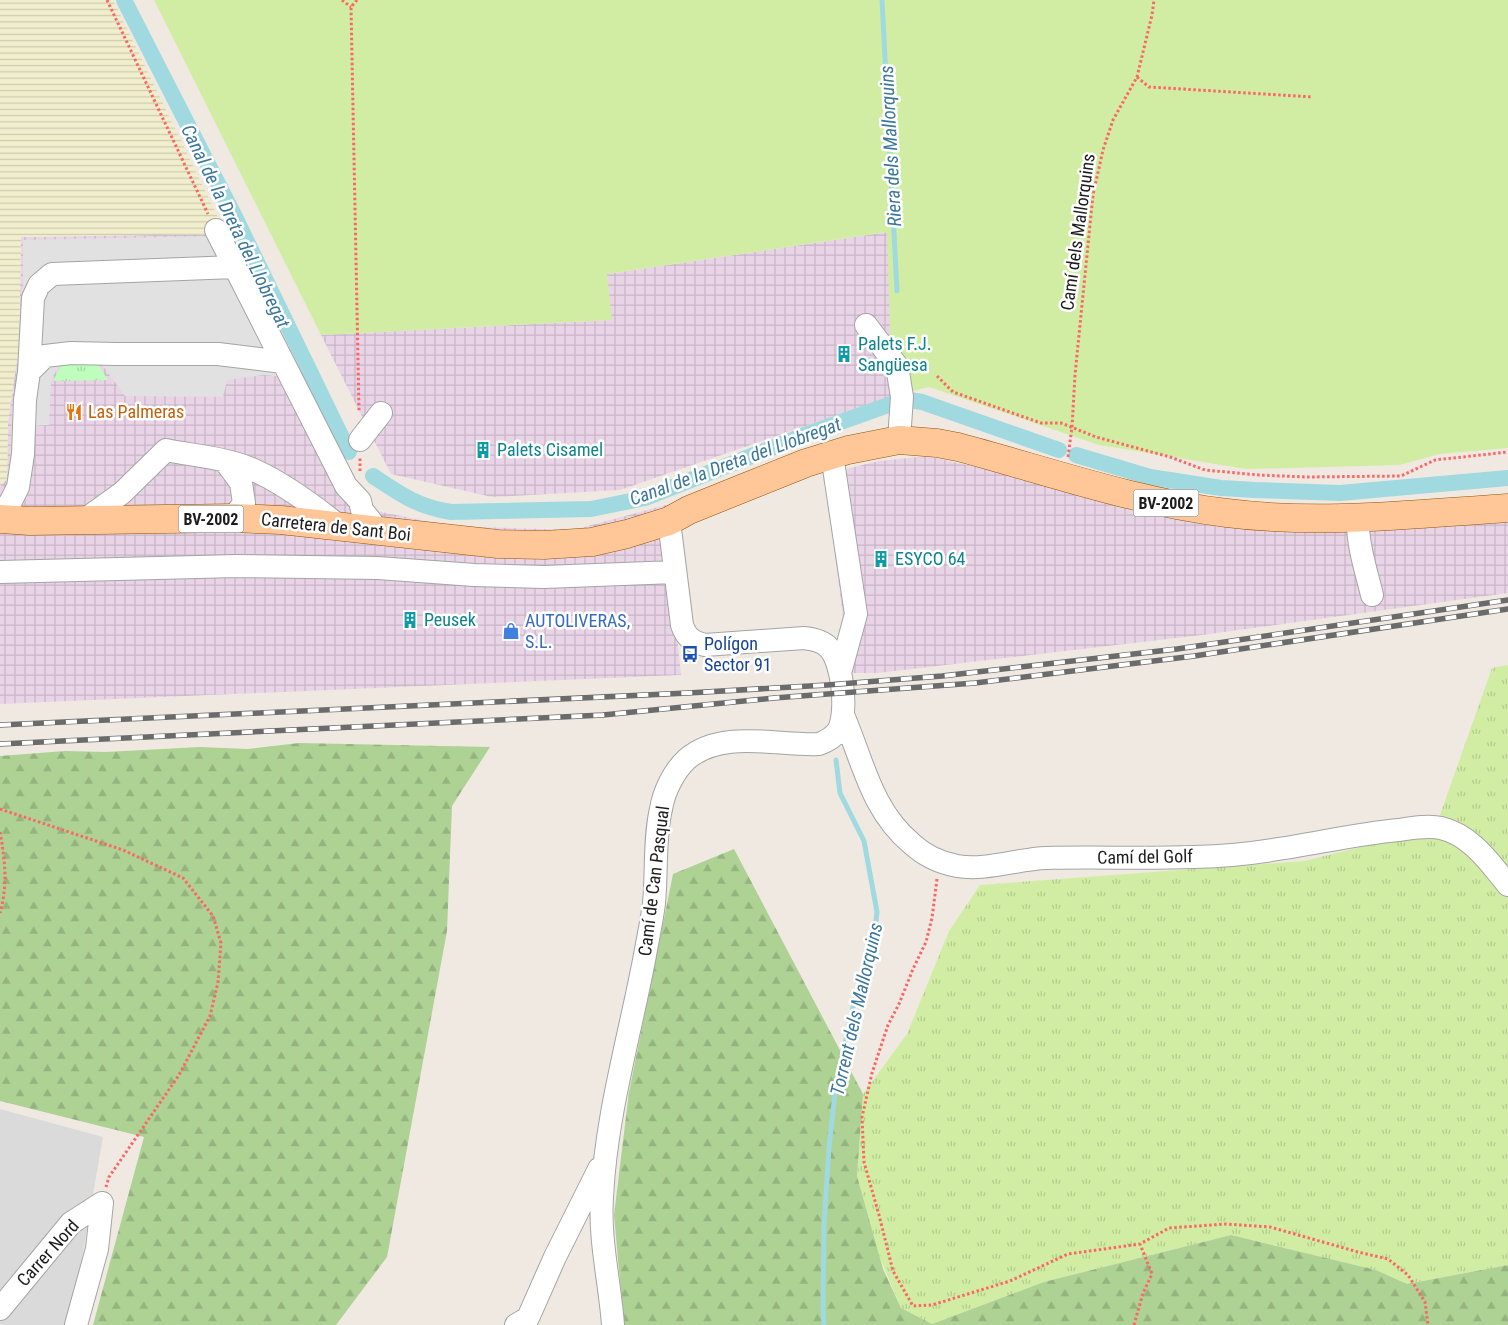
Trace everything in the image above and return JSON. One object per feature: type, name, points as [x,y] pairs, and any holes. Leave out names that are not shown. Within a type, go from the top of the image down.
[{"type":"main road","name":"BV-2002","points":[[668,521],[751,485],[832,455],[870,444],[899,440],[930,442],[958,447],[1134,496],[1218,512],[1284,518],[1358,518],[1508,508]]},
{"type":"main road","name":"Carretera de Sant Boi","points":[[0,519],[30,521],[233,518],[281,520],[472,542],[544,546],[592,542],[627,534],[668,521]]},
{"type":"street","points":[[216,230],[350,495],[357,528]]},
{"type":"street","points":[[0,512],[10,503],[9,492],[24,454],[25,400],[29,372],[33,298],[39,285],[52,274],[235,267]]},
{"type":"street","points":[[866,325],[897,366],[902,397],[899,440]]},
{"type":"street","points":[[29,372],[45,356],[71,353],[218,354],[283,362]]},
{"type":"street","points":[[360,440],[382,413]]},
{"type":"street","points":[[84,521],[122,493],[166,450],[225,461],[255,470],[315,507],[357,528]]},
{"type":"street","points":[[832,455],[856,614],[840,673]]},
{"type":"street","points":[[225,461],[241,483],[244,503],[233,518]]},
{"type":"street","points":[[9,492],[30,513],[30,521]]},
{"type":"street","points":[[315,507],[332,508],[343,504],[350,495]]},
{"type":"street","points":[[1358,518],[1360,545],[1372,595]]},
{"type":"street","points":[[668,521],[682,625],[690,639],[705,645],[804,638],[814,639],[830,648],[838,663],[843,715]]},
{"type":"street","points":[[0,572],[236,566],[378,568],[474,575],[536,577],[675,572]]},
{"type":"street","name":"Camí del Golf","points":[[843,715],[872,792],[887,818],[911,844],[941,862],[957,866],[975,867],[1043,858],[1236,856],[1360,834],[1439,827],[1464,838],[1478,850],[1508,885]]},
{"type":"street","name":"Camí de Can Pasqual","points":[[605,1157],[654,903],[658,825],[661,808],[673,777],[688,758],[700,750],[715,744],[747,742],[810,744],[828,741],[838,730],[843,715]]},
{"type":"street","points":[[605,1157],[602,1199],[604,1252],[611,1295],[613,1325]]},
{"type":"street","points":[[516,1325],[528,1318],[555,1257],[605,1157]]},
{"type":"street","points":[[76,1325],[97,1249],[102,1203]]},
{"type":"street","name":"Carrer Nord","points":[[0,1309],[72,1223],[102,1203]]},
{"type":"street","points":[[555,1257],[570,1241],[578,1238],[588,1239],[604,1252]]},
{"type":"path","points":[[106,0],[216,230]]},
{"type":"path","points":[[342,0],[351,7]]},
{"type":"path","points":[[350,495],[360,440],[351,7],[357,0]]},
{"type":"path","name":"Camí dels Mallorquins","points":[[1064,477],[1072,427],[1075,375],[1094,195],[1103,150],[1113,120],[1138,77],[1154,0]]},
{"type":"path","points":[[1138,77],[1149,87],[1313,96]]},
{"type":"path","points":[[937,376],[953,392],[1041,423],[1061,423],[1096,437],[1205,470],[1306,477],[1400,476],[1435,460],[1508,452]]},
{"type":"path","points":[[0,809],[123,850],[183,878],[213,916],[221,943],[218,982],[210,1016],[179,1075],[109,1177],[102,1203]]},
{"type":"path","points":[[0,832],[6,865],[6,883],[0,913]]},
{"type":"path","points":[[941,862],[926,942],[888,1025],[872,1073],[862,1117],[864,1162],[893,1271],[913,1306],[932,1305],[1010,1281],[1068,1254],[1140,1244],[1169,1228],[1226,1224],[1270,1227],[1388,1259],[1408,1275],[1425,1302],[1428,1325]]},
{"type":"path","points":[[1134,1325],[1143,1293],[1152,1274],[1140,1244]]},
{"type":"shaded area","points":[[0,0],[113,0],[226,234],[21,237],[19,347],[8,421],[7,479],[0,486]]},
{"type":"shaded area","points":[[888,232],[892,396],[620,490],[492,497],[391,474],[321,335],[611,320],[607,274]]},
{"type":"shaded area","points":[[226,234],[342,475],[372,510],[450,526],[573,530],[666,505],[681,675],[0,704],[0,486],[7,479],[8,421],[19,347],[21,237]]},
{"type":"shaded area","points":[[219,236],[284,377],[264,375],[227,380],[223,397],[125,396],[100,362],[61,361],[51,381],[49,425],[28,426],[10,472],[12,409],[23,341],[23,240]]},
{"type":"shaded area","points":[[927,456],[1206,519],[1508,516],[1508,593],[1202,635],[878,673],[850,673],[825,474],[879,461]]},
{"type":"shaded area","points":[[0,1109],[103,1137],[69,1325],[0,1325]]},
{"type":"green space","points":[[154,0],[1508,0],[1508,448],[1439,454],[1400,465],[1246,469],[1099,445],[929,387],[892,396],[887,232],[607,274],[612,320],[321,335]]},
{"type":"green space","points":[[97,363],[108,380],[53,381],[62,364]]},
{"type":"green space","points":[[1508,665],[1508,1265],[1407,1284],[1376,1270],[1231,1235],[1044,1282],[932,1324],[901,1308],[880,1258],[857,1176],[863,1094],[907,1034],[949,931],[980,885],[1304,861],[1435,829],[1492,668]]},
{"type":"green space","points":[[299,743],[490,747],[452,806],[447,931],[387,1257],[336,1325],[93,1325],[144,1137],[0,1101],[0,756],[65,751],[106,752],[200,747],[248,749]]},
{"type":"green space","points":[[734,849],[863,1094],[857,1176],[883,1269],[901,1308],[932,1324],[1044,1282],[1231,1235],[1376,1270],[1407,1284],[1508,1265],[1508,1325],[624,1325],[614,1215],[629,1092],[673,874]]},
{"type":"waterway","name":"Canal de la Dreta del Llobregat","points":[[124,0],[236,219],[349,452]]},
{"type":"waterway","name":"Riera dels Mallorquins","points":[[882,0],[897,291]]},
{"type":"waterway","name":"Canal de la Dreta del Llobregat","points":[[910,400],[922,402],[1059,450]]},
{"type":"waterway","name":"Canal de la Dreta del Llobregat","points":[[373,476],[419,503],[451,512],[591,509],[645,498],[810,433],[894,403]]},
{"type":"waterway","name":"Canal de la Dreta del Llobregat","points":[[1076,455],[1150,477],[1221,488],[1255,490],[1340,493],[1508,478]]},
{"type":"waterway","name":"Torrent dels Mallorquins","points":[[824,1325],[824,1225],[829,1147],[836,1085],[854,1003],[873,948],[877,912],[864,841],[840,793],[836,760]]},
{"type":"railway","points":[[0,725],[688,693],[942,676],[1177,649],[1508,600]]},
{"type":"railway","points":[[0,744],[603,715],[774,698],[975,683],[1194,656],[1508,609]]},
{"type":"place","name":"Palets F.J. Sangüesa","points":[[844,354]]},
{"type":"place","name":"Las Palmeras","points":[[74,412]]},
{"type":"place","name":"Palets Cisamel","points":[[483,450]]},
{"type":"place","name":"ESYCO 64","points":[[881,559]]},
{"type":"place","name":"Peusek","points":[[410,620]]},
{"type":"place","name":"AUTOLIVERAS, S.L.","points":[[511,631]]},
{"type":"place","name":"Polígon Sector 91","points":[[690,654]]}]
